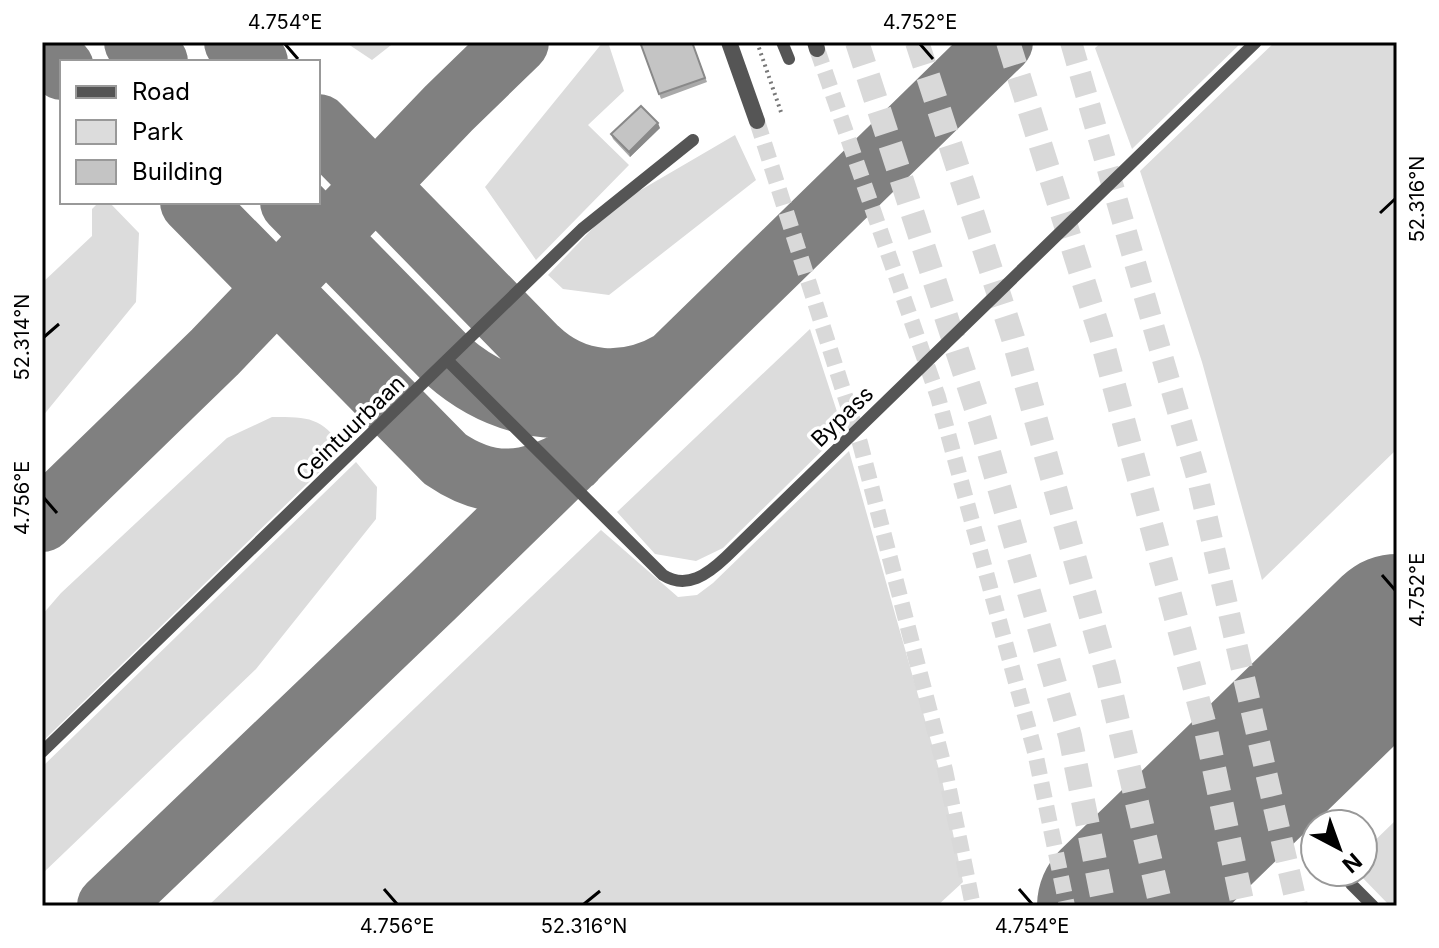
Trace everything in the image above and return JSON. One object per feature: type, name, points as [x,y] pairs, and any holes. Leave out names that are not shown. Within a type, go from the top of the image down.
[{"type":"street","points":[[729,42],[757,121]]},
{"type":"lane","points":[[782,42],[789,59]]},
{"type":"lane","name":"Bypass","points":[[448,361],[663,575],[676,582],[695,579],[726,557],[1256,42]]},
{"type":"lane","name":"Ceintuurbaan","points":[[42,752],[582,229],[693,140]]},
{"type":"lane","points":[[1355,888],[1373,906]]},
{"type":"path","points":[[757,42],[782,115]]},
{"type":"green space","points":[[345,42],[395,42],[372,60]]},
{"type":"green space","points":[[603,42],[608,42],[624,91],[588,125],[629,165],[536,260],[485,187]]},
{"type":"green space","points":[[1102,42],[1242,42],[1132,149],[1095,48]]},
{"type":"green space","points":[[1275,42],[1397,42],[1397,449],[1262,580],[1202,362],[1140,171]]},
{"type":"green space","points":[[735,135],[756,180],[609,295],[563,289],[548,275],[615,205]]},
{"type":"green space","points":[[97,204],[111,204],[139,233],[136,302],[42,417],[42,283],[92,236],[92,209]]},
{"type":"green space","points":[[810,329],[843,430],[723,548],[696,561],[655,554],[617,512]]},
{"type":"green space","points":[[272,417],[313,421],[328,430],[344,448],[42,742],[42,615],[61,593],[227,438]]},
{"type":"green space","points":[[849,451],[942,780],[963,882],[937,906],[208,906],[601,530],[678,597],[697,595]]},
{"type":"green space","points":[[356,462],[377,487],[376,519],[256,669],[42,874],[42,767]]},
{"type":"green space","points":[[1397,819],[1397,906],[1390,906],[1373,888],[1379,888],[1379,836]]},
{"type":"building","points":[[640,42],[692,42],[705,78],[659,94]]},
{"type":"building","points":[[641,106],[658,123],[629,152],[611,134]]},
{"type":"taxiway","points":[[136,42],[154,60]]},
{"type":"taxiway","points":[[236,42],[254,60]]},
{"type":"taxiway","points":[[42,520],[215,352],[449,108],[517,42]]},
{"type":"taxiway","points":[[109,906],[434,595],[1001,42]]},
{"type":"taxiway","points":[[42,47],[60,66]]},
{"type":"taxiway","points":[[320,128],[551,362],[567,371],[602,380],[638,377],[673,362]]},
{"type":"taxiway","points":[[194,204],[445,459],[493,480],[524,479],[573,460]]},
{"type":"taxiway","points":[[294,204],[448,361],[487,388],[507,397],[550,406],[573,406],[618,397]]},
{"type":"runway","points":[[1116,906],[1397,633]]},
{"type":"tunnel","points":[[857,42],[980,421],[1070,736],[1104,906]]},
{"type":"tunnel","points":[[917,42],[1013,338],[1107,674],[1161,906]]},
{"type":"tunnel","points":[[1008,42],[1101,337],[1206,730],[1243,906]]},
{"type":"tunnel","points":[[1071,42],[1199,484],[1297,906]]},
{"type":"tunnel","points":[[817,49],[938,397],[1035,752],[1067,906]]},
{"type":"tunnel","points":[[757,121],[860,443],[945,770],[973,906]]}]
